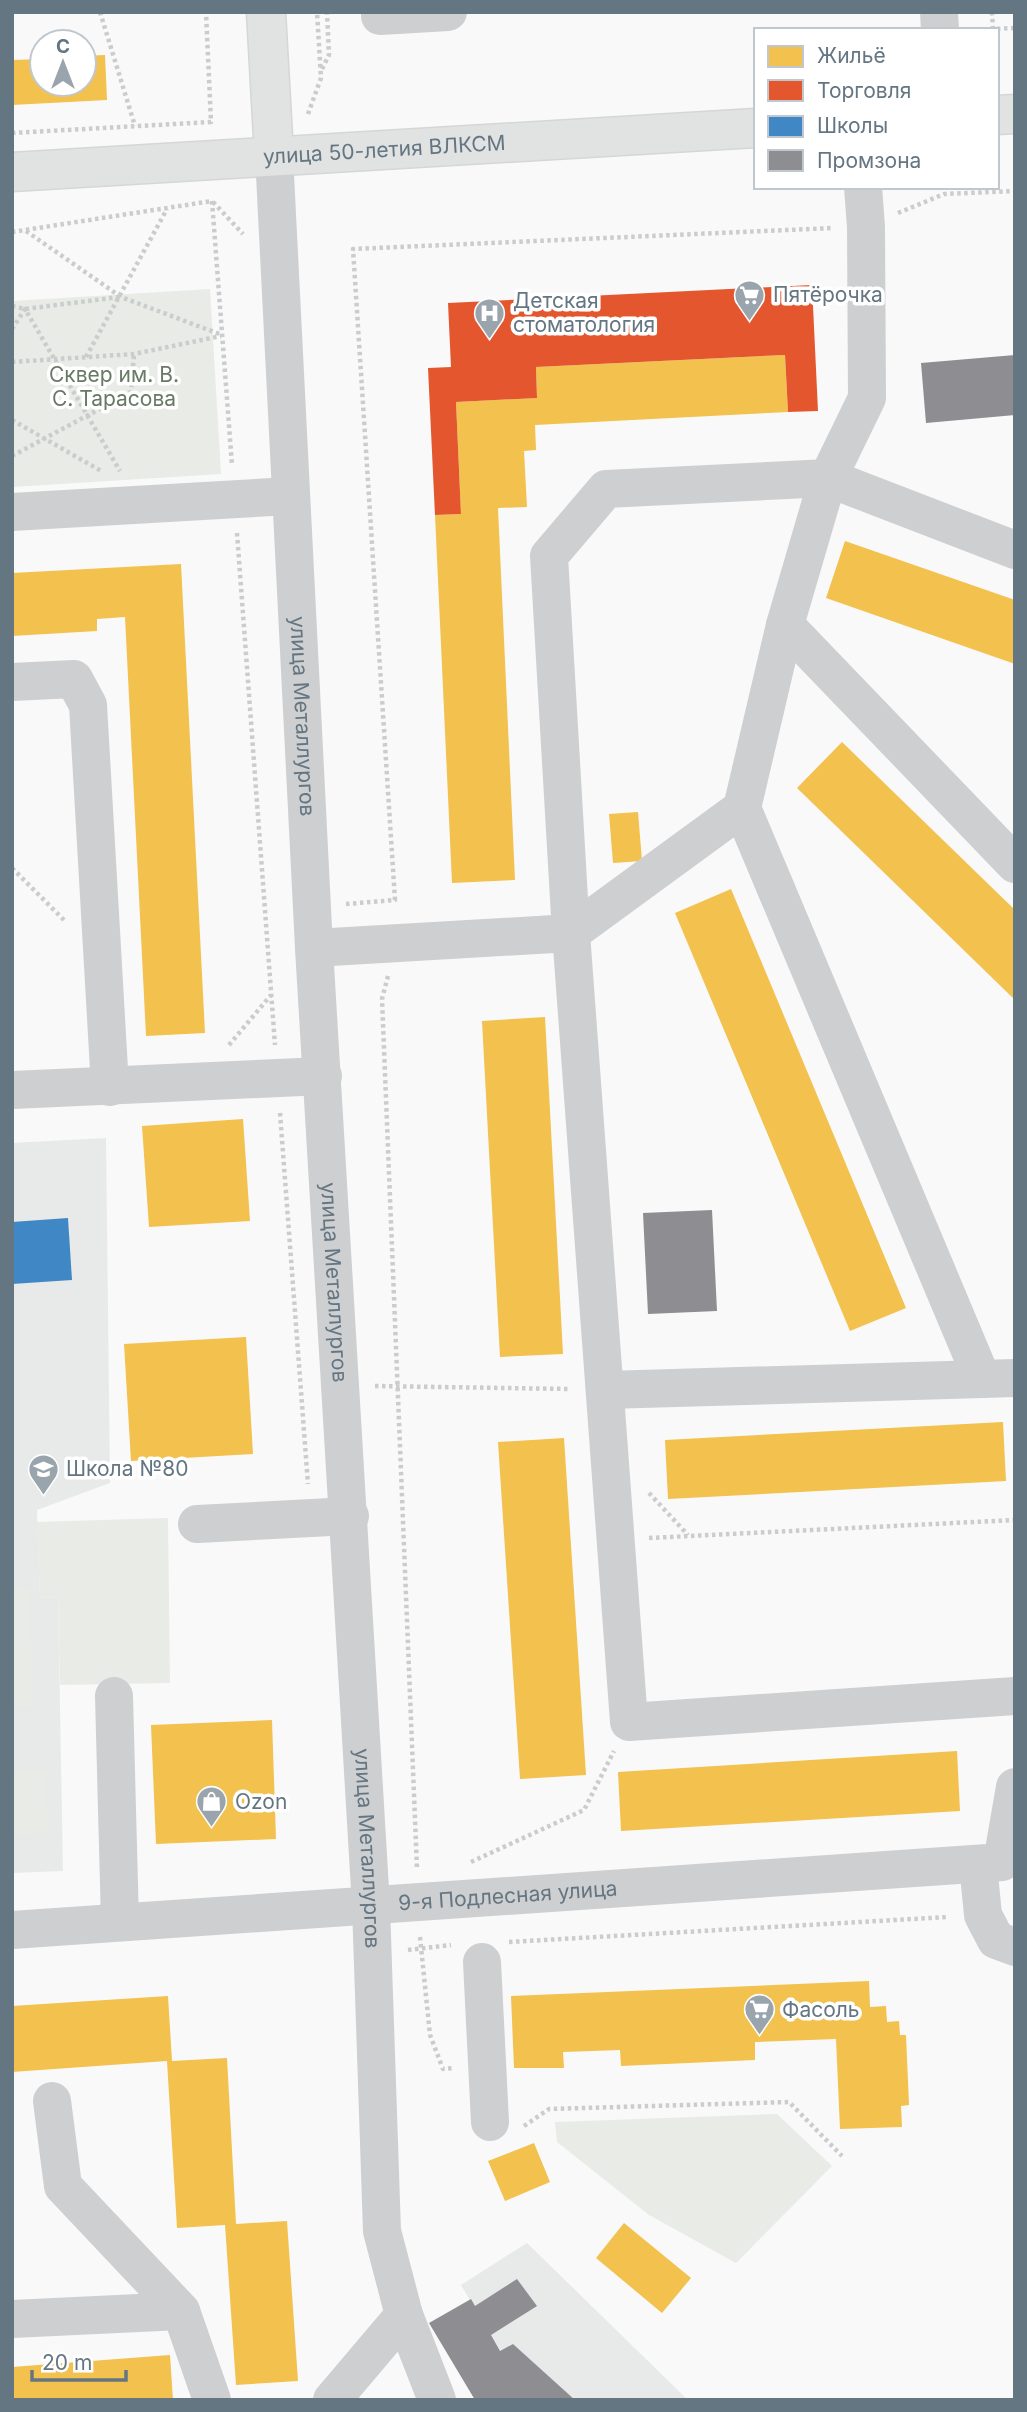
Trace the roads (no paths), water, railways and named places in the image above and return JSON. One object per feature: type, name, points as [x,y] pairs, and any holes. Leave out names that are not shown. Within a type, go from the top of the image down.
[{"type":"main road","points":[[266,12],[274,155]]},
{"type":"main road","name":"улица 50-летия ВЛКСМ","points":[[12,172],[754,128]]},
{"type":"street","points":[[380,12],[380,16],[447,12]]},
{"type":"street","name":"улица Металлургов","points":[[274,155],[314,948],[371,1906],[382,2231],[404,2315],[437,2400]]},
{"type":"street","points":[[606,1390],[998,1378],[742,808],[785,625],[828,478],[867,398],[866,227],[863,189]]},
{"type":"street","points":[[1015,550],[828,478],[606,489],[549,556],[571,933],[629,1722],[1015,1696]]},
{"type":"street","points":[[12,512],[134,496],[290,496]]},
{"type":"street","points":[[785,625],[1015,864]]},
{"type":"street","points":[[12,682],[74,679],[88,705],[110,1087]]},
{"type":"street","points":[[314,948],[571,933],[742,808]]},
{"type":"street","points":[[12,1090],[323,1076]]},
{"type":"street","points":[[197,1524],[349,1516]]},
{"type":"street","points":[[114,1696],[120,1922]]},
{"type":"street","points":[[1015,1787],[990,1863],[983,1915],[996,1940],[1015,1947]]},
{"type":"street","name":"9-я Подлесная улица","points":[[12,1930],[990,1863]]},
{"type":"street","points":[[482,1950],[487,2067],[504,2126]]},
{"type":"street","points":[[52,2101],[63,2186],[181,2311],[212,2400]]},
{"type":"street","points":[[12,2319],[181,2311]]},
{"type":"street","points":[[332,2400],[404,2315]]},
{"type":"place","name":"Пятёрочка","points":[[750,322]]},
{"type":"place","name":"Детская стоматология","points":[[490,340]]},
{"type":"place","name":"Школа №80","points":[[43,1496]]},
{"type":"place","name":"Ozon","points":[[212,1829]]},
{"type":"place","name":"Фасоль","points":[[759,2037]]},
{"type":"park label","name":"Сквер им. В. С. Тарасова","points":[[114,387]]}]
